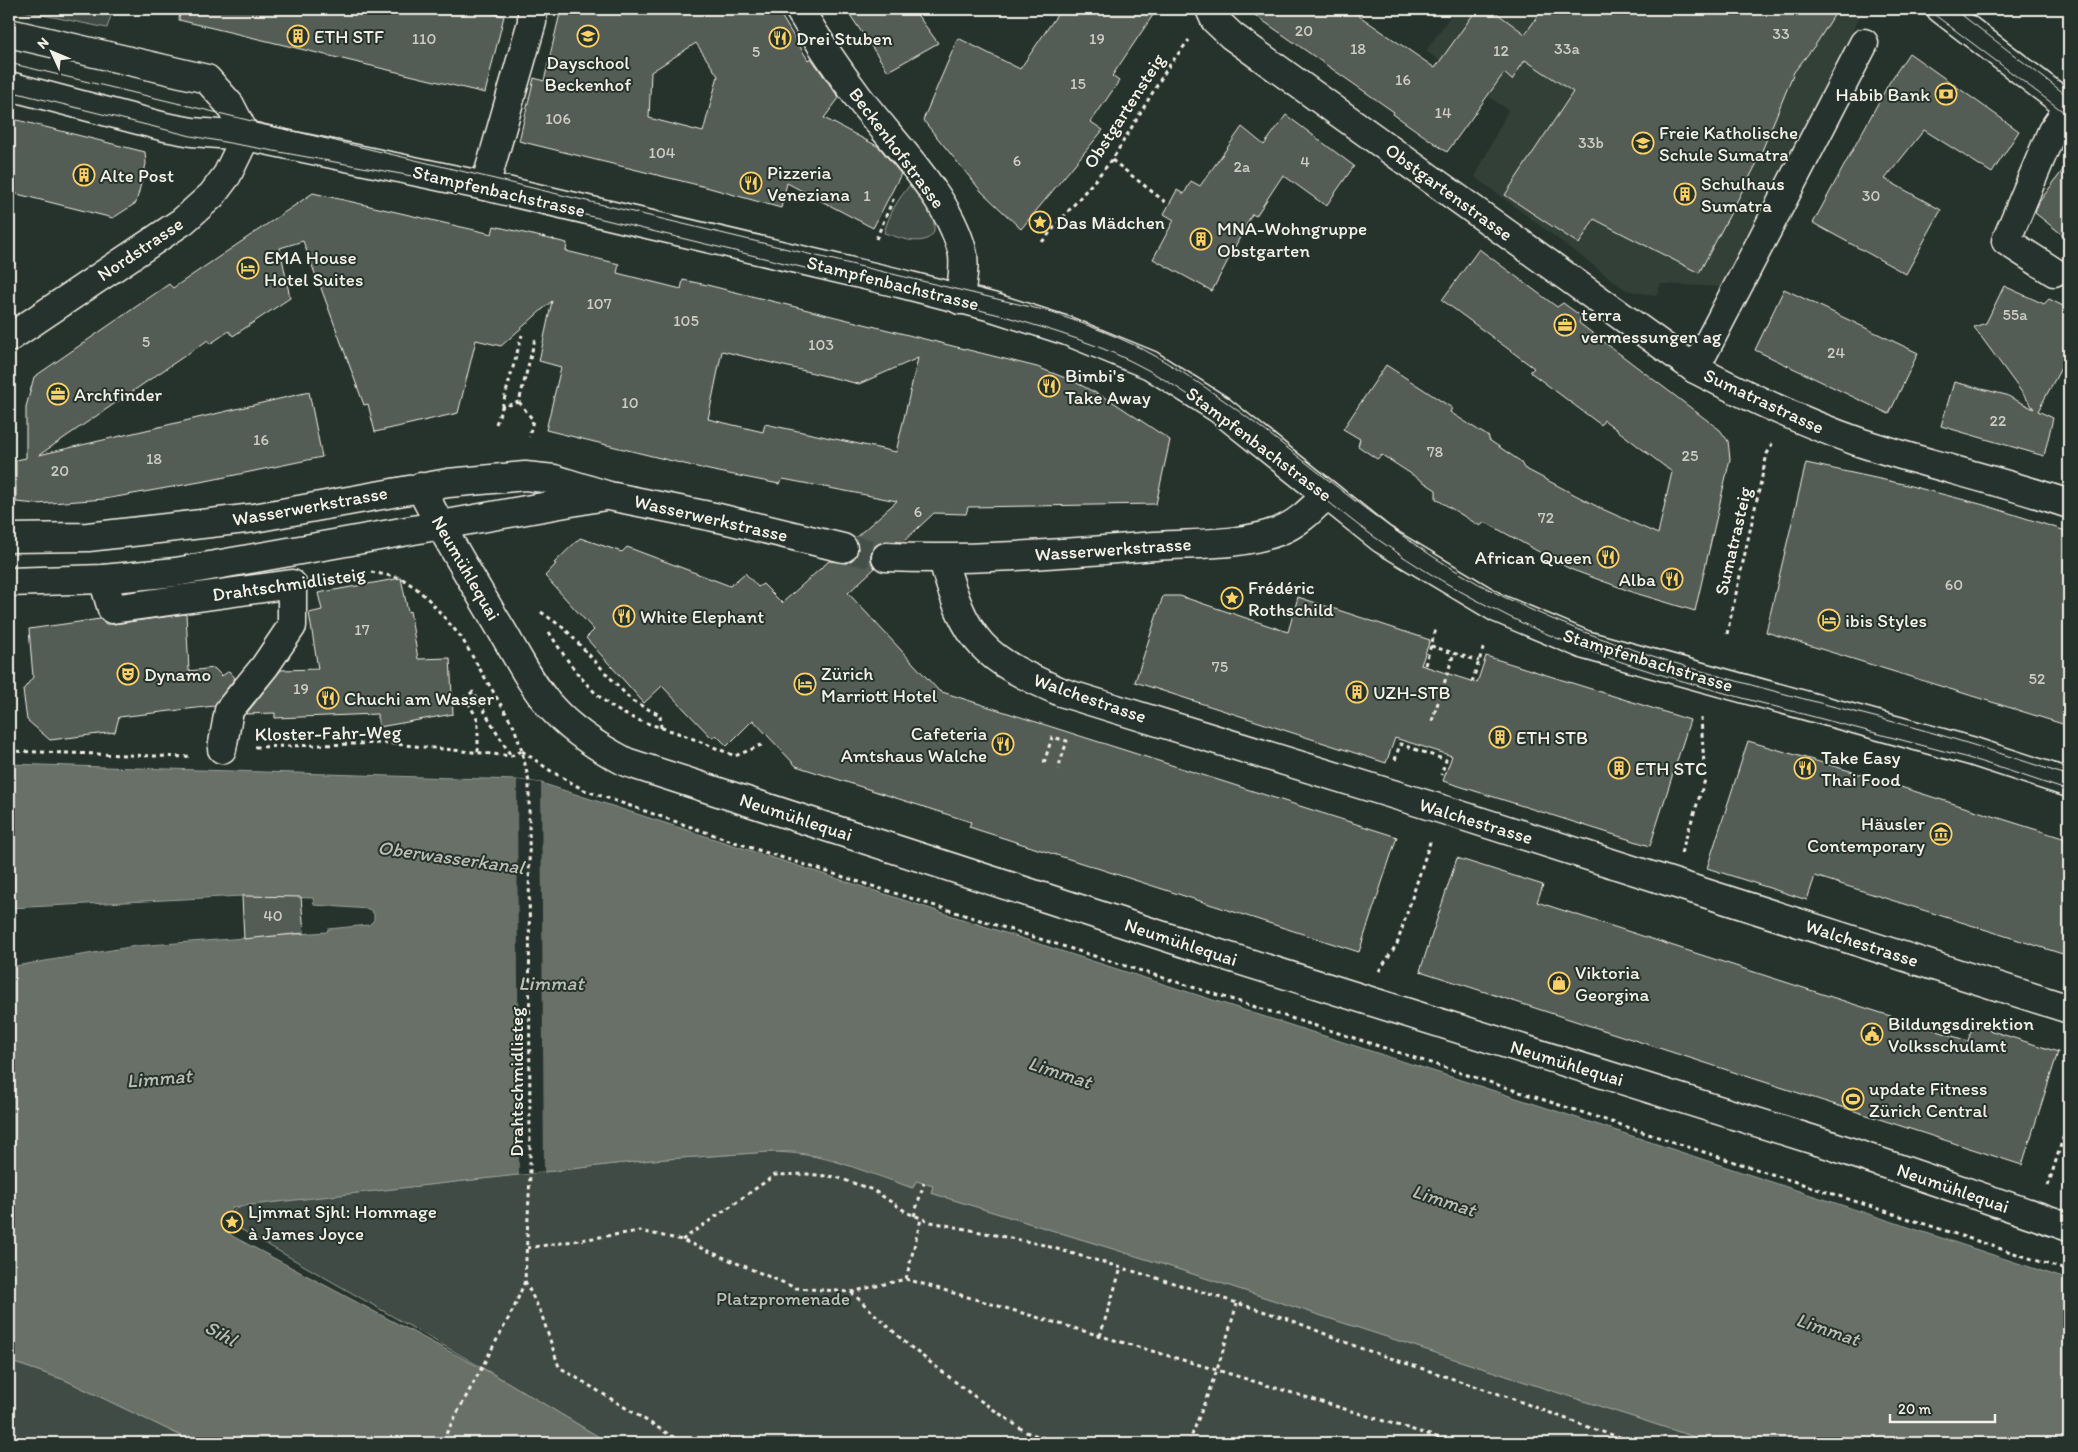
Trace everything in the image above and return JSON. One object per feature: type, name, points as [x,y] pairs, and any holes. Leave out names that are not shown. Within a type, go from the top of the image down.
[{"type":"street","points":[[485,186],[532,22],[532,9]]},
{"type":"street","name":"Beckenhofstrasse","points":[[799,9],[816,38],[858,97],[925,180],[956,230],[963,253],[960,300]]},
{"type":"street","name":"Obstgartenstrasse","points":[[1210,9],[1215,20],[1232,36],[1695,369]]},
{"type":"street","points":[[1941,9],[2069,107],[2052,131],[2006,241],[2054,272]]},
{"type":"street","points":[[9,33],[207,79],[230,105],[246,136]]},
{"type":"street","name":"Sumatrastrasse","points":[[1864,43],[1695,369],[1755,400],[1862,443],[2069,504]]},
{"type":"street","name":"Stampfenbachstrasse","points":[[9,86],[165,127],[192,132],[246,136],[485,186],[899,283],[992,307],[1068,331],[1150,365],[1219,409],[1382,539],[1489,603],[1585,645],[1971,752],[2069,783]]},
{"type":"street","name":"Nordstrasse","points":[[9,338],[183,221],[212,195],[227,175],[246,136]]},
{"type":"street","name":"Wasserwerkstrasse","points":[[9,538],[88,537],[254,518],[420,487],[484,478],[525,476],[554,479],[609,496],[719,518],[843,548]]},
{"type":"street","name":"Neumühlequai","points":[[420,487],[440,527],[549,705],[595,746],[626,762],[1191,945],[1830,1145],[2069,1227]]},
{"type":"street","name":"Wasserwerkstrasse","points":[[886,558],[943,560],[1242,540],[1278,531],[1299,521],[1326,495]]},
{"type":"street","name":"Wasserwerkstrasse","points":[[9,582],[103,579],[176,572],[609,496]]},
{"type":"street","name":"Walchestrasse","points":[[943,560],[952,594],[971,633],[989,654],[1010,668],[1061,692],[1441,810],[2069,1010]]},
{"type":"street","name":"Drahtschmidlisteig","points":[[103,579],[112,609],[292,584],[292,626],[265,666],[229,710],[222,749]]},
{"type":"path","name":"Obstgartensteig","points":[[1042,242],[1112,160],[1168,67],[1190,39]]},
{"type":"path","points":[[1112,160],[1169,205]]},
{"type":"path","points":[[876,239],[893,198]]},
{"type":"path","points":[[496,424],[522,335]]},
{"type":"path","points":[[519,402],[535,338]]},
{"type":"path","points":[[502,407],[519,402]]},
{"type":"path","points":[[519,402],[533,420],[529,438]]},
{"type":"path","name":"Sumatrasteig","points":[[1727,634],[1768,454]]},
{"type":"path","name":"Drahtschmidlisteig","points":[[365,571],[401,578],[430,600],[461,637],[514,727],[522,751]]},
{"type":"path","points":[[541,612],[565,629],[632,701],[660,715],[661,728]]},
{"type":"path","points":[[1425,665],[1436,629]]},
{"type":"path","points":[[549,632],[561,652],[588,686],[609,705],[643,723],[735,756],[764,744]]},
{"type":"path","points":[[1431,646],[1479,661]]},
{"type":"path","points":[[1472,682],[1484,646]]},
{"type":"path","points":[[1432,721],[1454,653]]},
{"type":"path","points":[[583,691],[588,686]]},
{"type":"path","points":[[478,752],[478,720],[465,698],[474,692],[511,756],[522,751],[584,790],[755,849],[1354,1038],[2069,1271]]},
{"type":"path","points":[[1680,854],[1705,780],[1701,718]]},
{"type":"path","points":[[1044,763],[1052,737],[1067,741],[1058,769]]},
{"type":"path","name":"Kloster-Fahr-Weg","points":[[9,751],[186,757],[222,749],[385,743],[511,756]]},
{"type":"path","points":[[1394,762],[1400,744],[1446,760],[1440,777]]},
{"type":"path","points":[[1422,752],[1424,747]]},
{"type":"path","name":"Drahtschmidlisteg","points":[[522,751],[529,782],[530,1174],[527,1248]]},
{"type":"path","points":[[1374,978],[1397,944],[1432,837]]},
{"type":"path","points":[[2057,1156],[2069,1119]]},
{"type":"path","points":[[682,1240],[775,1175],[807,1174],[836,1177],[873,1190],[921,1219],[944,1226],[1040,1244],[1290,1320],[1360,1348],[1508,1396],[1596,1430],[1639,1443]]},
{"type":"path","points":[[914,1216],[924,1183]]},
{"type":"path","points":[[906,1280],[921,1219]]},
{"type":"path","points":[[441,1443],[514,1308],[524,1281],[527,1248],[640,1231],[682,1240],[796,1288],[851,1292],[906,1280],[1217,1370],[1456,1443]]},
{"type":"path","points":[[1100,1336],[1121,1268]]},
{"type":"path","points":[[524,1281],[541,1313],[559,1367],[683,1443]]},
{"type":"path","points":[[851,1292],[908,1344],[971,1394],[1026,1432],[1059,1443]]},
{"type":"path","points":[[1189,1443],[1217,1370],[1237,1304]]},
{"type":"shaded area","name":"Freie Katholische Schule Sumatra","points":[[1455,9],[1864,9],[1720,287],[1661,284],[1656,296],[1626,290],[1475,177],[1508,110],[1426,51]]},
{"type":"green space","points":[[14,9],[113,9],[107,28]]},
{"type":"green space","points":[[910,185],[934,219],[934,232],[924,240],[904,239],[884,233],[894,207]]},
{"type":"green space","name":"Platzpromenade","points":[[769,1152],[806,1155],[842,1163],[912,1188],[915,1180],[933,1186],[931,1193],[1162,1264],[1713,1443],[609,1443],[509,1383],[235,1226],[230,1223],[228,1216],[236,1208],[256,1204],[651,1160]]},
{"type":"green space","points":[[9,1361],[65,1380],[196,1443],[9,1443]]},
{"type":"water","name":"Limmat","points":[[9,764],[517,780],[541,783],[1544,1107],[2069,1280],[2069,1443],[1713,1443],[1162,1264],[931,1193],[933,1186],[916,1181],[913,1188],[827,1158],[794,1152],[769,1152],[651,1160],[233,1207],[222,1218],[224,1230],[234,1237],[509,1383],[609,1443],[196,1443],[65,1380],[9,1361],[9,967],[136,946],[327,932],[328,929],[369,925],[374,920],[374,914],[369,909],[314,905],[313,898],[242,896],[9,908]]},
{"type":"pier","points":[[517,780],[541,783],[544,1172],[519,1175]]},
{"type":"building","points":[[180,9],[474,9],[504,16],[485,93],[179,20]]},
{"type":"building","points":[[561,9],[777,9],[808,60],[811,58],[839,98],[824,118],[879,147],[901,174],[873,228],[787,183],[781,208],[706,187],[519,141],[534,78],[544,81]],"holes":[[[696,43],[718,76],[703,132],[649,118],[651,72]]]},
{"type":"building","points":[[846,9],[913,9],[938,43],[888,71]]},
{"type":"building","points":[[1061,9],[1157,9],[1112,76],[1119,81],[1091,122],[1103,130],[1021,229],[981,191],[923,120],[958,38],[1020,69]]},
{"type":"building","name":"Freie Katholische Schule Sumatra","points":[[1246,9],[1349,9],[1435,68],[1477,9],[1491,9],[1525,34],[1543,9],[1838,9],[1816,44],[1794,72],[1757,163],[1699,273],[1594,219],[1579,244],[1505,195],[1573,92],[1525,60],[1512,80],[1504,73],[1447,152],[1393,114],[1394,112]]},
{"type":"building","points":[[1909,53],[2019,131],[1992,173],[1924,130],[1885,179],[1941,210],[1906,274],[1813,223],[1889,83]]},
{"type":"building","points":[[1286,115],[1354,166],[1326,206],[1283,175],[1256,216],[1252,214],[1212,291],[1153,259],[1174,220],[1164,214],[1177,190],[1184,194],[1191,181],[1200,186],[1242,127],[1264,145]]},
{"type":"building","name":"Alte Post","points":[[9,118],[145,152],[146,164],[136,203],[113,218],[9,192]]},
{"type":"building","points":[[2069,162],[2069,240],[2035,213],[2039,202]]},
{"type":"building","points":[[313,193],[492,234],[494,226],[567,243],[566,251],[619,264],[617,273],[681,289],[683,280],[707,285],[1037,367],[1073,381],[1113,402],[1170,440],[1156,504],[968,507],[966,514],[934,513],[903,542],[886,541],[873,548],[870,556],[875,568],[848,593],[939,691],[1397,837],[1359,952],[969,827],[971,822],[796,766],[753,720],[727,746],[716,735],[712,738],[662,686],[644,703],[586,638],[594,630],[545,576],[556,564],[554,563],[580,538],[622,552],[627,547],[730,586],[745,573],[758,587],[763,584],[782,603],[829,561],[847,563],[854,559],[858,551],[858,544],[855,538],[897,501],[783,479],[779,484],[709,470],[546,430],[561,367],[539,361],[552,301],[501,346],[476,340],[458,413],[375,432],[368,404],[364,405],[321,288],[322,276],[317,279],[303,241],[280,248],[290,298],[233,336],[229,331],[210,344],[208,340],[39,455],[309,392],[322,457],[105,499],[37,504],[16,502],[16,460],[26,458],[26,407],[34,377],[169,284],[173,288]],"holes":[[[722,351],[859,384],[918,358],[896,452],[765,424],[763,432],[708,419]]]},
{"type":"building","points":[[1479,249],[1557,307],[1563,303],[1581,316],[1579,323],[1720,430],[1728,441],[1730,459],[1695,611],[1635,593],[1570,569],[1485,522],[1480,526],[1436,499],[1436,490],[1382,455],[1377,459],[1358,446],[1360,439],[1343,429],[1386,365],[1452,408],[1450,412],[1489,437],[1489,440],[1520,461],[1524,468],[1600,508],[1658,534],[1672,472],[1604,420],[1601,425],[1530,372],[1534,368],[1442,300]]},
{"type":"building","points":[[2004,286],[2044,304],[2049,299],[2069,309],[2069,353],[2038,411],[2053,418],[2044,456],[1941,426],[1954,382],[2006,395],[2034,409],[1974,327],[1986,323]]},
{"type":"building","points":[[1784,289],[1918,353],[1889,414],[1755,350]]},
{"type":"building","points":[[1806,463],[1903,484],[1984,505],[2069,532],[2069,726],[1766,632]]},
{"type":"building","points":[[401,578],[408,612],[410,611],[418,659],[450,658],[453,714],[379,727],[377,714],[275,718],[275,713],[246,714],[281,670],[318,669],[309,613],[322,610],[318,593]]},
{"type":"building","points":[[1163,596],[1180,596],[1288,632],[1298,597],[1430,640],[1421,665],[1477,683],[1486,656],[1690,720],[1650,846],[1443,781],[1452,756],[1424,747],[1395,738],[1386,763],[1135,682]]},
{"type":"building","name":"Dynamo","points":[[186,614],[189,671],[214,668],[222,676],[229,671],[235,678],[214,706],[119,717],[115,732],[50,740],[27,720],[23,690],[33,677],[29,629],[100,619],[106,624],[114,624]]},
{"type":"building","points":[[1748,741],[2069,840],[2069,956],[1815,876],[1807,900],[1707,868]]},
{"type":"building","points":[[1457,858],[1543,885],[1537,902],[1968,1041],[1973,1025],[2058,1052],[2022,1165],[1420,971]]},
{"type":"building","points":[[242,896],[301,897],[304,933],[244,939]]},
{"type":"tunnel","points":[[843,548],[886,557]]},
{"type":"tram line","points":[[1927,9],[2069,116]]},
{"type":"tram line","points":[[1954,9],[2069,97]]},
{"type":"tram line","points":[[9,63],[1043,310],[1073,320],[1117,337],[1159,358],[1246,416],[1412,543],[1456,571],[1502,596],[1550,618],[1599,638],[1700,671],[1926,731],[2069,776]]},
{"type":"tram line","points":[[9,91],[191,136],[423,178],[544,205],[1004,316],[1078,339],[1131,361],[1176,387],[1230,424],[1358,525],[1391,548],[1424,570],[1524,624],[1587,650],[1652,672],[1966,757],[2069,791]]},
{"type":"place","name":"ETH STF","points":[[298,36]]},
{"type":"place","name":"Dayschool Beckenhof","points":[[588,36]]},
{"type":"place","name":"Drei Stuben","points":[[780,38]]},
{"type":"place","name":"Habib Bank","points":[[1946,94]]},
{"type":"place","name":"Freie Katholische Schule Sumatra","points":[[1643,143]]},
{"type":"place","name":"Alte Post","points":[[84,175]]},
{"type":"place","name":"Pizzeria Veneziana","points":[[751,183]]},
{"type":"place","name":"Schulhaus Sumatra","points":[[1685,194]]},
{"type":"place","name":"Das Mädchen","points":[[1040,222]]},
{"type":"place","name":"MNA-Wohngruppe Obstgarten","points":[[1201,239]]},
{"type":"place","name":"EMA House Hotel Suites","points":[[248,268]]},
{"type":"place","name":"terra vermessungen ag","points":[[1565,325]]},
{"type":"place","name":"Bimbi's Take Away","points":[[1049,386]]},
{"type":"place","name":"Archfinder","points":[[58,394]]},
{"type":"place","name":"African Queen","points":[[1608,557]]},
{"type":"place","name":"Alba","points":[[1672,579]]},
{"type":"place","name":"Frédéric Rothschild","points":[[1232,598]]},
{"type":"place","name":"White Elephant","points":[[624,616]]},
{"type":"place","name":"ibis Styles","points":[[1829,620]]},
{"type":"place","name":"Dynamo","points":[[128,674]]},
{"type":"place","name":"Zürich Marriott Hotel","points":[[805,684]]},
{"type":"place","name":"UZH-STB","points":[[1357,692]]},
{"type":"place","name":"Chuchi am Wasser","points":[[328,698]]},
{"type":"place","name":"ETH STB","points":[[1500,737]]},
{"type":"place","name":"Cafeteria Amtshaus Walche","points":[[1003,744]]},
{"type":"place","name":"ETH STC","points":[[1619,768]]},
{"type":"place","name":"Take Easy Thai Food","points":[[1805,768]]},
{"type":"place","name":"Häusler Contemporary","points":[[1941,834]]},
{"type":"place","name":"Viktoria Georgina","points":[[1559,983]]},
{"type":"place","name":"Bildungsdirektion Volksschulamt","points":[[1872,1034]]},
{"type":"place","name":"update Fitness Zürich Central","points":[[1853,1099]]},
{"type":"place","name":"Ljmmat Sjhl: Hommage à James Joyce","points":[[232,1222]]},
{"type":"water label","name":"Oberwasserkanal","points":[[451,857]]},
{"type":"water label","name":"Sihl","points":[[221,1333]]}]
